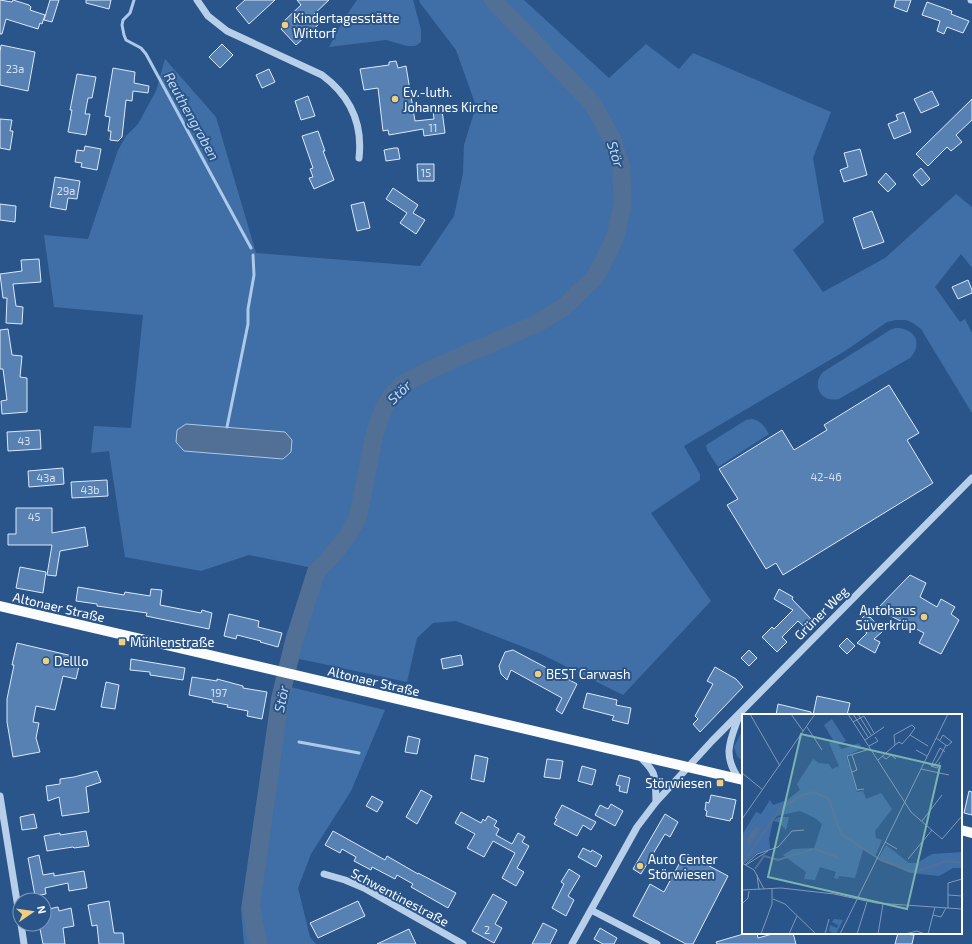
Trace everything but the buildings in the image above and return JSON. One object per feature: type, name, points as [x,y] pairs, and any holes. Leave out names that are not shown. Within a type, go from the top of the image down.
[{"type":"main road","name":"Altonaer Straße","points":[[0,606],[741,780]]},
{"type":"main road","points":[[962,830],[972,833]]},
{"type":"street","points":[[197,0],[208,16],[227,31],[322,75],[334,84],[353,112],[359,132],[361,146],[359,158]]},
{"type":"street","name":"Grüner Weg","points":[[689,767],[739,714],[972,478]]},
{"type":"street","points":[[739,714],[730,742],[729,758],[732,769],[741,780]]},
{"type":"street","points":[[639,756],[652,768],[655,776],[656,802]]},
{"type":"street","points":[[572,944],[637,826],[656,802],[689,767]]},
{"type":"street","points":[[0,796],[15,892]]},
{"type":"street","name":"Schwentinestraße","points":[[324,874],[345,880],[364,888],[463,944]]},
{"type":"street","points":[[591,910],[657,944]]},
{"type":"street","points":[[22,932],[24,944]]},
{"type":"shaded area","points":[[357,0],[413,0],[421,30],[421,42],[415,46],[407,46],[386,40],[329,47],[344,19]]},
{"type":"shaded area","points":[[419,0],[524,0],[609,78],[646,44],[679,69],[693,53],[831,112],[813,158],[824,222],[793,250],[823,292],[885,258],[956,194],[972,207],[972,268],[961,254],[935,287],[960,322],[965,319],[972,333],[972,413],[921,329],[906,320],[896,320],[887,322],[845,351],[684,446],[700,474],[700,480],[651,513],[711,601],[623,695],[539,653],[456,621],[433,623],[417,638],[407,682],[290,657],[316,572],[308,567],[249,555],[201,571],[125,557],[109,451],[91,453],[94,426],[131,428],[143,315],[54,307],[44,235],[88,239],[118,150],[126,136],[138,124],[156,91],[165,59],[216,117],[256,253],[420,266],[454,216],[463,173],[464,145],[476,106],[456,50]]},
{"type":"shaded area","points":[[895,328],[907,330],[915,337],[916,347],[910,358],[839,399],[833,400],[823,396],[818,387],[818,382],[823,372]]},
{"type":"shaded area","points":[[751,419],[760,422],[769,434],[718,467],[707,450],[706,445],[746,420]]},
{"type":"shaded area","points":[[186,424],[285,432],[292,440],[291,452],[283,459],[184,451],[176,442],[177,430]]},
{"type":"shaded area","points":[[278,684],[385,710],[351,791],[311,854],[298,888],[310,937],[316,944],[244,944],[241,909],[256,805]]},
{"type":"shaded area","points":[[742,731],[742,761],[737,756],[734,747]]},
{"type":"waterway","name":"Reuthengraben","points":[[134,0],[130,13],[123,20],[122,25],[126,40],[141,48],[146,54],[251,248]]},
{"type":"waterway","name":"Stör","points":[[258,944],[251,906],[280,699],[294,641],[316,572],[347,537],[358,517],[373,441],[385,406],[394,393],[405,383],[431,369],[536,324],[564,307],[596,276],[615,238],[623,203],[621,166],[612,139],[593,104],[493,0]]},
{"type":"waterway","name":"Reuthengraben","points":[[227,427],[248,324],[248,309],[254,275],[253,255]]},
{"type":"waterway","points":[[299,742],[359,753]]},
{"type":"place","name":"Kindertagesstätte Wittorf","points":[[285,25]]},
{"type":"place","name":"Ev.-luth. Johannes Kirche","points":[[395,99]]},
{"type":"place","name":"Autohaus Süverkrüp","points":[[924,617]]},
{"type":"place","name":"Mühlenstraße","points":[[122,642]]},
{"type":"place","name":"Delllo","points":[[46,661]]},
{"type":"place","name":"BEST Carwash","points":[[538,674]]},
{"type":"place","name":"Störwiesen","points":[[720,783]]},
{"type":"place","name":"Auto Center Störwiesen","points":[[640,866]]}]
